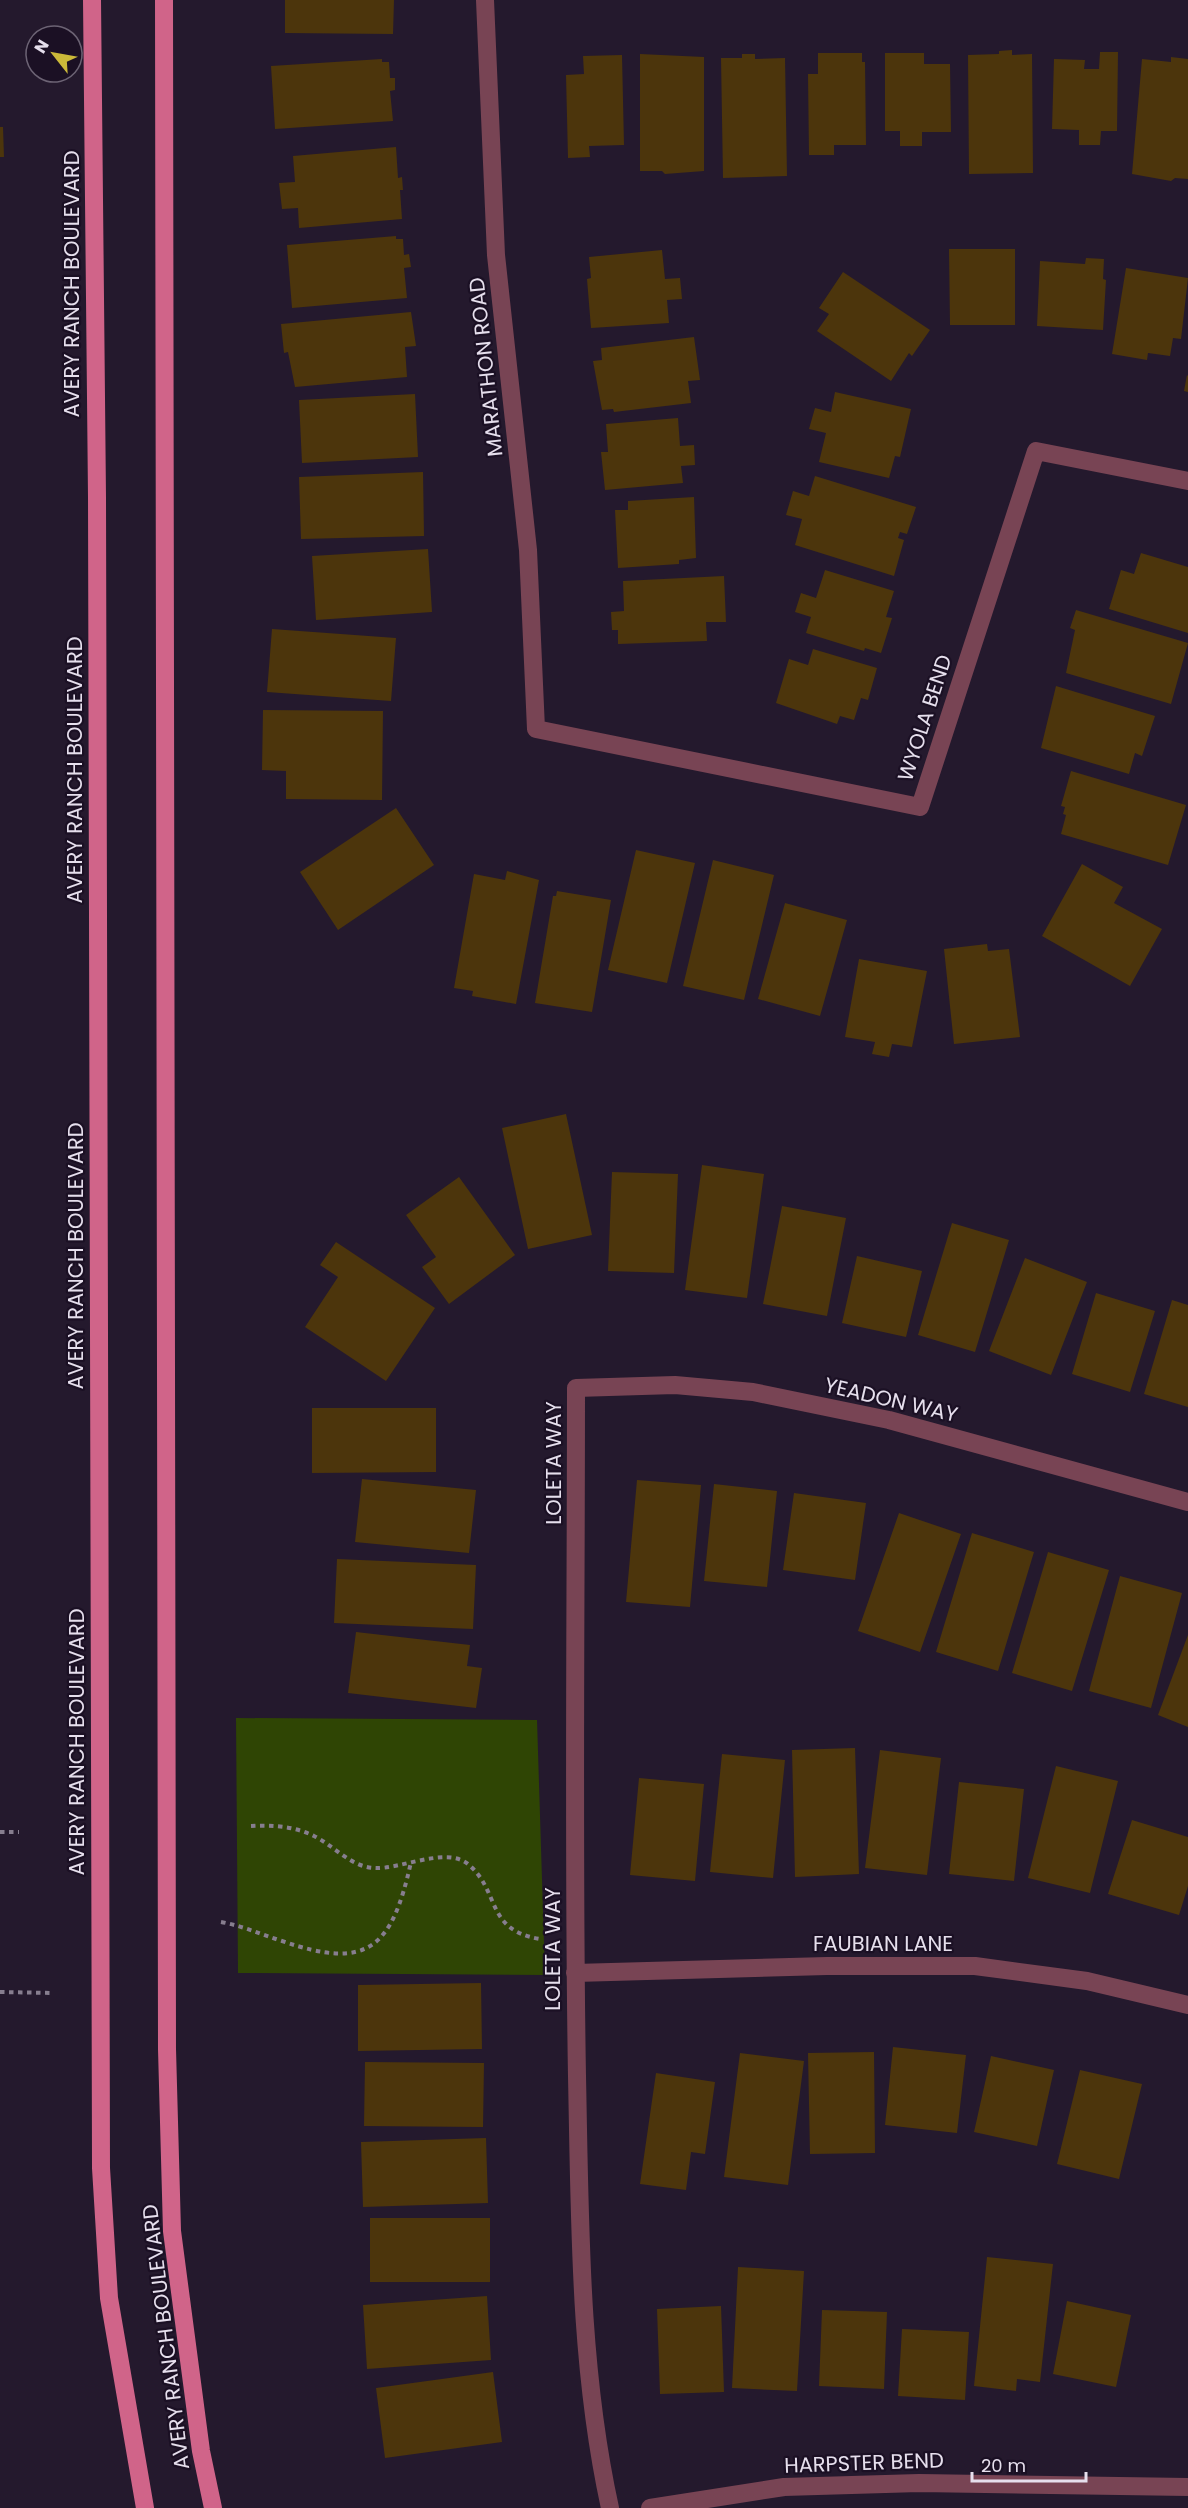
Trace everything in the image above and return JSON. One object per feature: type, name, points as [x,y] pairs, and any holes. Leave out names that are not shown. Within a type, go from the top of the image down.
[{"type":"main road","name":"AVERY RANCH BOULEVARD","points":[[92,0],[97,509],[100,2168],[109,2298],[145,2508]]},
{"type":"main road","name":"AVERY RANCH BOULEVARD","points":[[164,0],[167,2049],[172,2231],[201,2451],[213,2508]]},
{"type":"street","name":"MARATHON ROAD","points":[[485,0],[496,255],[528,550],[536,729]]},
{"type":"street","name":"WYOLA BEND","points":[[536,729],[920,807],[1036,452],[1188,481]]},
{"type":"street","name":"YEADON WAY","points":[[576,1388],[675,1385],[753,1392],[889,1420],[1188,1502]]},
{"type":"street","name":"LOLETA WAY","points":[[576,1388],[575,1973],[580,2228],[591,2405],[610,2508]]},
{"type":"street","name":"FAUBIAN LANE","points":[[575,1973],[827,1966],[975,1966],[1087,1981],[1188,2005]]},
{"type":"street","name":"HARPSTER BEND","points":[[650,2508],[784,2487],[919,2483],[1188,2487]]},
{"type":"path","points":[[251,1826],[278,1825],[314,1835],[351,1860],[373,1869],[450,1858],[467,1863],[478,1876],[506,1926],[520,1936],[540,1939]]},
{"type":"path","points":[[0,1832],[19,1833]]},
{"type":"path","points":[[221,1922],[246,1926],[279,1940],[332,1955],[357,1953],[380,1940],[401,1900],[411,1862]]},
{"type":"path","points":[[0,1992],[54,1993]]},
{"type":"green space","points":[[236,1718],[537,1720],[545,1975],[238,1973]]},
{"type":"building","points":[[285,0],[394,0],[393,34],[285,33]]},
{"type":"building","points":[[1012,50],[1012,55],[1032,54],[1033,173],[969,174],[968,55],[999,54],[999,51]]},
{"type":"building","points":[[1100,52],[1118,52],[1117,131],[1101,131],[1100,145],[1079,145],[1079,130],[1052,129],[1054,59],[1085,60],[1084,69],[1099,69]]},
{"type":"building","points":[[818,53],[862,53],[862,62],[865,62],[866,145],[834,145],[834,155],[809,155],[808,74],[818,74]]},
{"type":"building","points":[[885,53],[924,53],[924,64],[950,64],[951,132],[922,132],[922,146],[900,146],[900,131],[885,131]]},
{"type":"building","points":[[640,54],[704,57],[704,171],[665,174],[662,171],[640,171]]},
{"type":"building","points":[[742,54],[755,54],[755,59],[785,58],[787,176],[723,178],[721,58],[742,58]]},
{"type":"building","points":[[622,55],[624,145],[589,146],[590,157],[568,158],[566,75],[584,74],[583,56]]},
{"type":"building","points":[[1171,57],[1188,59],[1188,179],[1175,178],[1171,181],[1132,174],[1142,59],[1171,62]]},
{"type":"building","points":[[382,59],[382,62],[389,62],[390,78],[395,78],[395,90],[390,91],[393,121],[275,129],[271,66]]},
{"type":"building","points":[[0,127],[3,127],[4,157],[0,157]]},
{"type":"building","points":[[396,147],[398,178],[402,177],[403,190],[400,190],[402,219],[299,228],[298,208],[282,209],[279,183],[295,182],[293,156]]},
{"type":"building","points":[[396,236],[396,239],[403,239],[404,255],[409,254],[411,267],[404,268],[407,298],[292,308],[287,245]]},
{"type":"building","points":[[949,249],[1015,249],[1015,325],[950,325]]},
{"type":"building","points":[[662,250],[665,279],[680,278],[682,299],[667,300],[669,323],[591,328],[587,279],[591,278],[589,257]]},
{"type":"building","points":[[1086,258],[1104,259],[1103,279],[1106,280],[1103,330],[1037,326],[1040,261],[1085,264]]},
{"type":"building","points":[[1126,268],[1188,278],[1181,339],[1173,338],[1170,356],[1148,353],[1147,360],[1112,354]]},
{"type":"building","points":[[843,272],[930,330],[912,356],[909,353],[891,381],[817,331],[829,314],[819,308]]},
{"type":"building","points":[[411,312],[416,346],[405,347],[407,377],[295,387],[288,352],[284,353],[281,324]]},
{"type":"building","points":[[694,337],[700,380],[688,381],[691,403],[614,412],[613,409],[602,410],[593,361],[602,360],[601,348]]},
{"type":"building","points":[[1188,376],[1188,392],[1184,391]]},
{"type":"building","points":[[835,392],[911,409],[900,457],[895,456],[889,478],[819,462],[826,433],[809,429],[815,408],[831,412]]},
{"type":"building","points":[[415,394],[418,457],[302,463],[299,400]]},
{"type":"building","points":[[678,418],[680,446],[694,445],[695,465],[681,466],[683,483],[605,490],[601,452],[608,452],[606,424]]},
{"type":"building","points":[[423,472],[424,536],[301,539],[299,477]]},
{"type":"building","points":[[815,476],[916,507],[907,534],[900,532],[898,538],[904,540],[894,576],[795,545],[802,519],[786,515],[793,491],[809,496]]},
{"type":"building","points":[[694,497],[696,558],[679,560],[679,564],[618,568],[615,510],[628,510],[628,501]]},
{"type":"building","points":[[428,549],[432,612],[316,620],[312,556]]},
{"type":"building","points":[[1141,553],[1188,567],[1188,633],[1109,609],[1121,570],[1134,574]]},
{"type":"building","points":[[825,570],[894,591],[886,617],[892,618],[881,653],[865,648],[864,651],[806,633],[811,617],[795,612],[801,593],[816,598]]},
{"type":"building","points":[[724,576],[726,622],[706,622],[707,641],[618,644],[618,630],[612,630],[611,612],[624,611],[623,581]]},
{"type":"building","points":[[1076,610],[1188,643],[1171,704],[1066,673],[1075,630],[1070,628]]},
{"type":"building","points":[[272,629],[396,638],[391,701],[267,692]]},
{"type":"building","points":[[813,649],[877,668],[868,700],[861,698],[854,720],[840,716],[837,724],[776,703],[789,659],[808,665]]},
{"type":"building","points":[[1056,686],[1155,716],[1142,756],[1135,753],[1129,774],[1041,748]]},
{"type":"building","points":[[263,710],[383,711],[382,800],[286,799],[286,771],[262,770]]},
{"type":"building","points":[[1071,771],[1186,805],[1168,865],[1061,834],[1066,815],[1063,814],[1065,807],[1061,806]]},
{"type":"building","points":[[396,808],[434,865],[338,930],[300,872]]},
{"type":"building","points":[[636,850],[695,863],[667,983],[608,970]]},
{"type":"building","points":[[713,860],[774,875],[744,1000],[683,986]]},
{"type":"building","points":[[1082,864],[1123,887],[1114,903],[1162,929],[1130,986],[1042,936]]},
{"type":"building","points":[[507,871],[539,880],[516,1004],[472,996],[473,991],[454,988],[474,874],[505,880]]},
{"type":"building","points":[[557,891],[611,900],[592,1012],[535,1003],[553,896],[556,896]]},
{"type":"building","points":[[785,903],[847,920],[820,1016],[758,999]]},
{"type":"building","points":[[987,944],[988,951],[1009,949],[1020,1037],[954,1044],[944,949]]},
{"type":"building","points":[[859,959],[927,971],[912,1047],[892,1044],[889,1057],[872,1054],[875,1042],[845,1037]]},
{"type":"building","points":[[566,1114],[592,1235],[528,1249],[502,1128]]},
{"type":"building","points":[[702,1165],[764,1174],[747,1298],[685,1290]]},
{"type":"building","points":[[612,1172],[678,1174],[674,1273],[608,1271]]},
{"type":"building","points":[[459,1177],[515,1255],[449,1304],[422,1267],[436,1257],[406,1215]]},
{"type":"building","points":[[782,1206],[846,1218],[827,1316],[763,1304]]},
{"type":"building","points":[[952,1223],[1009,1240],[975,1352],[918,1335]]},
{"type":"building","points":[[336,1242],[435,1308],[386,1381],[305,1327],[338,1277],[320,1265]]},
{"type":"building","points":[[857,1256],[922,1271],[906,1337],[842,1323]]},
{"type":"building","points":[[1025,1258],[1087,1282],[1051,1375],[989,1351]]},
{"type":"building","points":[[1096,1293],[1155,1311],[1130,1392],[1072,1374]]},
{"type":"building","points":[[1172,1300],[1188,1305],[1188,1407],[1144,1394]]},
{"type":"building","points":[[312,1408],[436,1408],[436,1472],[312,1473]]},
{"type":"building","points":[[362,1479],[476,1490],[469,1553],[355,1542]]},
{"type":"building","points":[[637,1480],[701,1485],[690,1607],[626,1602]]},
{"type":"building","points":[[714,1484],[777,1491],[767,1587],[704,1581]]},
{"type":"building","points":[[794,1493],[866,1503],[855,1580],[783,1570]]},
{"type":"building","points":[[899,1513],[961,1534],[920,1652],[858,1631]]},
{"type":"building","points":[[972,1533],[1034,1552],[998,1671],[936,1652]]},
{"type":"building","points":[[1048,1552],[1109,1570],[1072,1691],[1012,1673]]},
{"type":"building","points":[[337,1559],[476,1565],[473,1629],[334,1623]]},
{"type":"building","points":[[1120,1576],[1182,1593],[1151,1708],[1089,1691]]},
{"type":"building","points":[[356,1632],[470,1645],[467,1666],[482,1668],[476,1708],[348,1693]]},
{"type":"building","points":[[1188,1635],[1188,1727],[1158,1715]]},
{"type":"building","points":[[855,1748],[859,1874],[795,1877],[792,1750]]},
{"type":"building","points":[[880,1750],[941,1758],[927,1875],[865,1868]]},
{"type":"building","points":[[722,1754],[785,1760],[773,1878],[710,1872]]},
{"type":"building","points":[[1056,1766],[1118,1781],[1090,1893],[1028,1878]]},
{"type":"building","points":[[639,1778],[704,1784],[695,1881],[630,1875]]},
{"type":"building","points":[[959,1782],[1024,1789],[1014,1881],[949,1874]]},
{"type":"building","points":[[1132,1820],[1188,1837],[1188,1886],[1179,1915],[1108,1894]]},
{"type":"building","points":[[481,1983],[482,2049],[358,2051],[358,1985]]},
{"type":"building","points":[[893,2047],[966,2055],[957,2133],[885,2125]]},
{"type":"building","points":[[874,2052],[875,2153],[810,2154],[808,2053]]},
{"type":"building","points":[[740,2053],[804,2061],[788,2185],[724,2177]]},
{"type":"building","points":[[991,2056],[1054,2070],[1037,2146],[974,2132]]},
{"type":"building","points":[[365,2062],[484,2063],[483,2127],[364,2126]]},
{"type":"building","points":[[1080,2070],[1142,2084],[1119,2179],[1057,2164]]},
{"type":"building","points":[[656,2073],[715,2082],[705,2154],[691,2152],[686,2190],[640,2184]]},
{"type":"building","points":[[486,2138],[488,2203],[363,2207],[361,2142]]},
{"type":"building","points":[[370,2218],[490,2218],[490,2282],[370,2282]]},
{"type":"building","points":[[987,2257],[1053,2264],[1040,2382],[1017,2379],[1016,2391],[974,2386]]},
{"type":"building","points":[[738,2267],[804,2271],[797,2391],[732,2388]]},
{"type":"building","points":[[487,2296],[491,2360],[367,2369],[363,2305]]},
{"type":"building","points":[[1067,2301],[1131,2315],[1116,2387],[1053,2374]]},
{"type":"building","points":[[721,2306],[724,2392],[660,2394],[657,2309]]},
{"type":"building","points":[[822,2310],[887,2312],[884,2389],[819,2386]]},
{"type":"building","points":[[902,2329],[969,2332],[965,2400],[898,2396]]},
{"type":"building","points":[[493,2372],[502,2442],[385,2458],[376,2388]]}]
